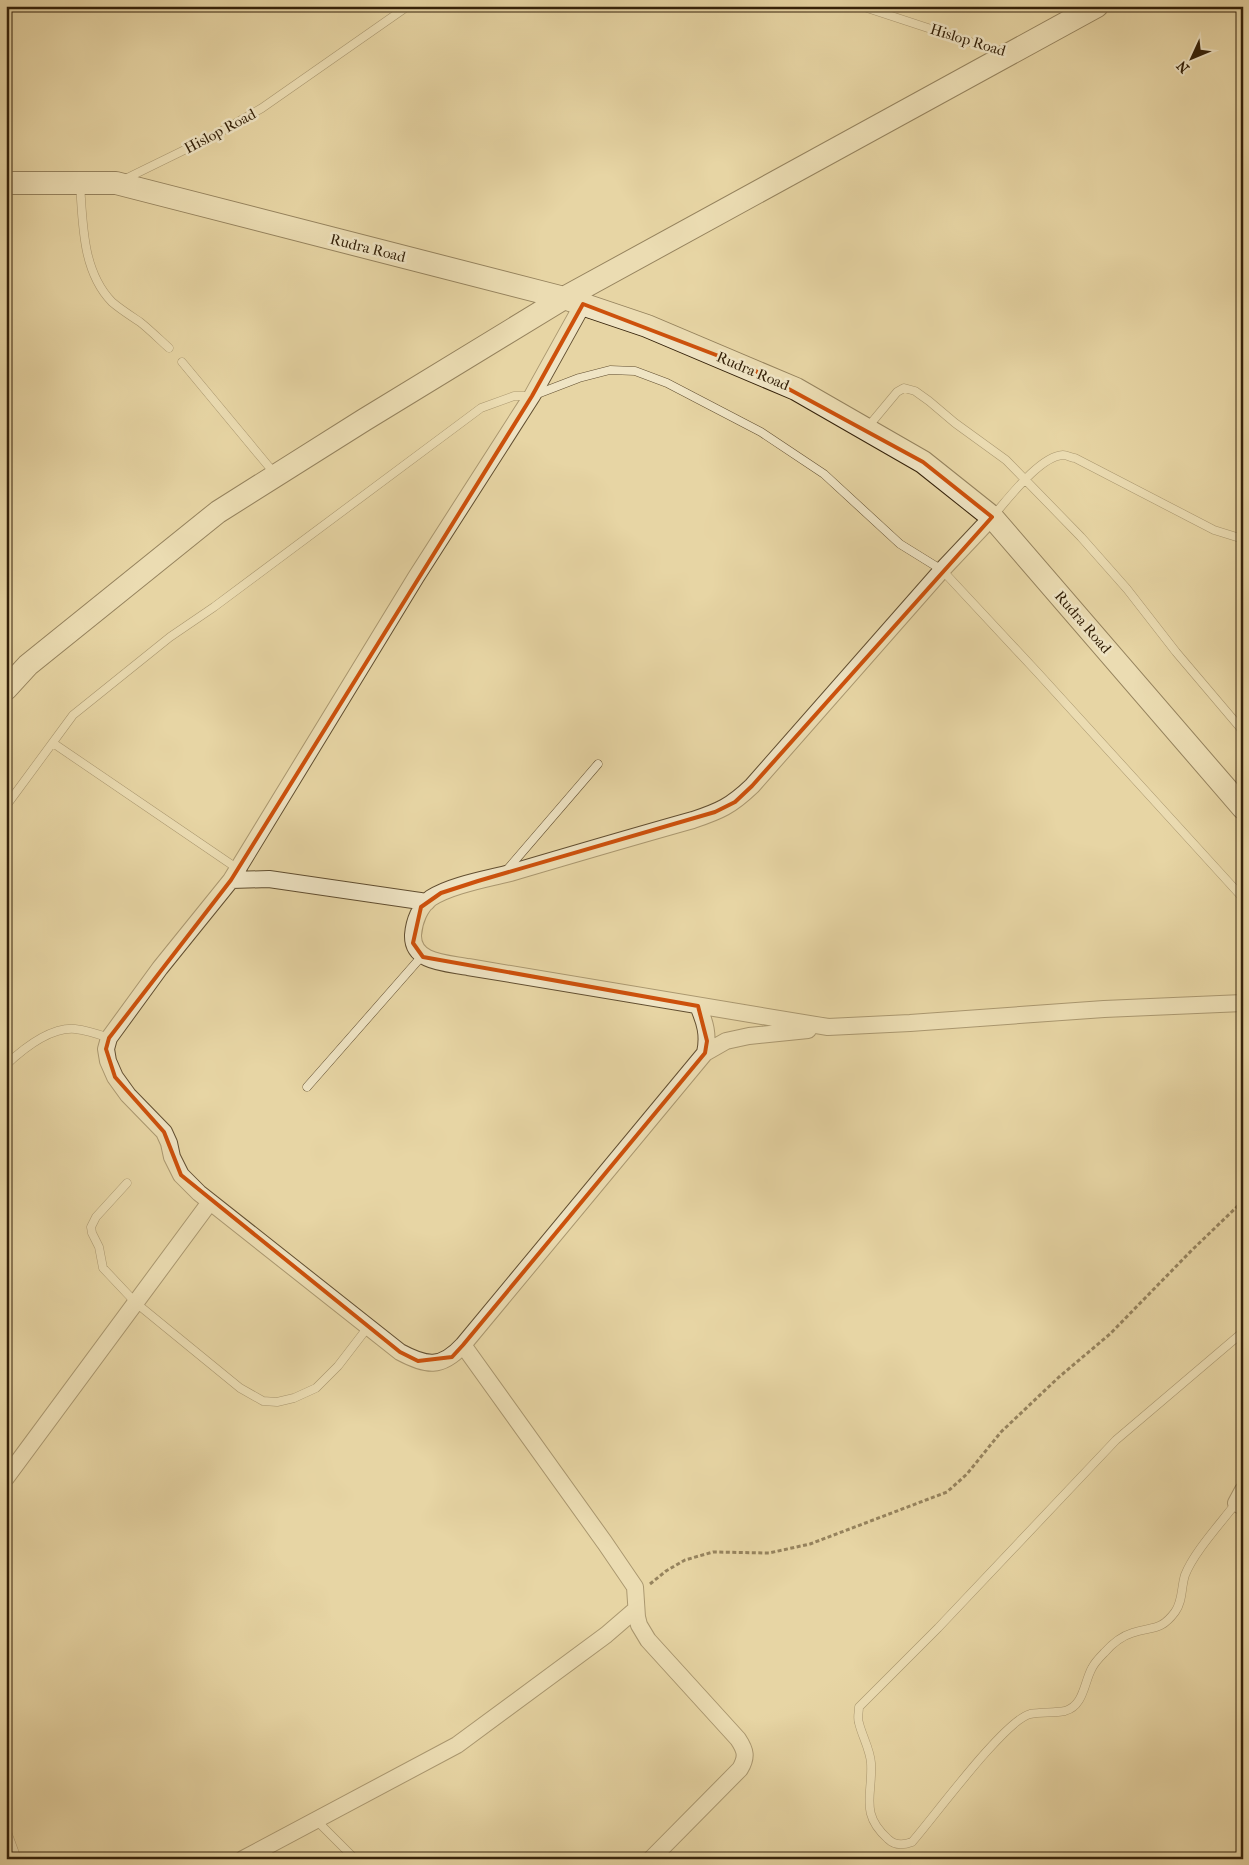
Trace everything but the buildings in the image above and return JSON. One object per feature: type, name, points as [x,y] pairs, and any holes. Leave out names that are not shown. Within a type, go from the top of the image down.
[{"type":"street","name":"Hislop Road","points":[[1010,54],[1096,6]]},
{"type":"street","points":[[6,689],[28,665],[210,519],[364,420],[1010,54]]},
{"type":"street","name":"Hislop Road","points":[[6,183],[116,183]]},
{"type":"street","name":"Rudra Road","points":[[116,183],[574,301],[647,326],[796,389],[923,462],[992,517],[1243,808]]},
{"type":"street","points":[[574,301],[532,396],[416,577],[234,874],[160,968],[109,1038],[106,1049],[108,1061],[115,1077],[128,1095],[164,1132],[172,1157],[181,1175],[210,1202],[400,1352],[418,1361],[429,1363],[452,1357],[705,1052],[726,1041],[749,1036],[828,1027],[1104,1009],[1243,1003]]},
{"type":"street","points":[[828,1027],[438,961],[422,956],[417,951],[413,943],[414,932],[421,907],[441,894],[693,820],[735,802],[752,786],[942,570],[992,517]]},
{"type":"street","points":[[234,874],[427,902]]},
{"type":"street","points":[[698,1006],[705,1021],[707,1041],[705,1052]]},
{"type":"street","points":[[6,1478],[210,1202]]},
{"type":"street","points":[[462,1346],[605,1542],[635,1587],[639,1626],[648,1640],[738,1739],[745,1750],[746,1759],[740,1770],[651,1859]]},
{"type":"street","points":[[243,1859],[457,1745],[606,1635],[636,1602]]},
{"type":"lane","name":"Hislop Road","points":[[116,183],[216,135],[262,108],[408,6]]},
{"type":"lane","name":"Hislop Road","points":[[861,6],[1010,54]]},
{"type":"lane","points":[[80,184],[85,243],[91,267],[103,290],[112,302],[148,329],[169,348]]},
{"type":"lane","points":[[182,362],[277,476]]},
{"type":"lane","points":[[6,806],[73,715],[170,637],[481,408],[514,396],[532,396],[579,378],[610,370],[635,371],[667,383],[761,432],[824,474],[900,544],[942,570],[1243,898]]},
{"type":"lane","points":[[867,429],[897,392],[904,388],[915,392],[1006,460],[1081,537],[1121,582],[1176,652],[1243,731]]},
{"type":"lane","points":[[992,517],[1030,474],[1051,459],[1063,455],[1075,458],[1214,530],[1243,538]]},
{"type":"lane","points":[[53,743],[234,874]]},
{"type":"lane","points":[[503,875],[598,764]]},
{"type":"lane","points":[[307,1087],[422,956]]},
{"type":"lane","points":[[6,1065],[33,1042],[50,1034],[72,1029],[109,1038]]},
{"type":"lane","points":[[127,1183],[96,1217],[91,1227],[99,1247],[103,1268],[136,1303],[240,1388],[263,1400],[277,1402],[294,1398],[316,1388],[338,1366],[368,1327]]},
{"type":"lane","points":[[1240,1500],[1198,1554],[1185,1576],[1182,1597],[1176,1610],[1160,1627],[1127,1634],[1105,1651],[1093,1666],[1076,1705],[1070,1710],[1030,1714],[1018,1720],[995,1743],[912,1842],[904,1845],[892,1842],[878,1830],[870,1814],[868,1793],[871,1763],[866,1741],[858,1721],[859,1707],[944,1621],[1116,1440],[1243,1332]]},
{"type":"lane","points":[[317,1820],[355,1859]]},
{"type":"lane","points":[[6,1829],[16,1859]]},
{"type":"path","points":[[636,1602],[666,1571],[685,1560],[713,1552],[769,1553],[810,1544],[947,1492],[966,1474],[1001,1432],[1059,1377],[1110,1334],[1243,1201]]},
{"type":"highlighted area","points":[[583,304],[750,368],[923,462],[992,517],[752,786],[735,802],[715,812],[441,893],[421,907],[413,943],[423,957],[698,1006],[707,1041],[705,1053],[452,1357],[418,1361],[400,1352],[181,1175],[164,1132],[115,1077],[106,1049],[109,1038],[231,880],[532,396]]}]
